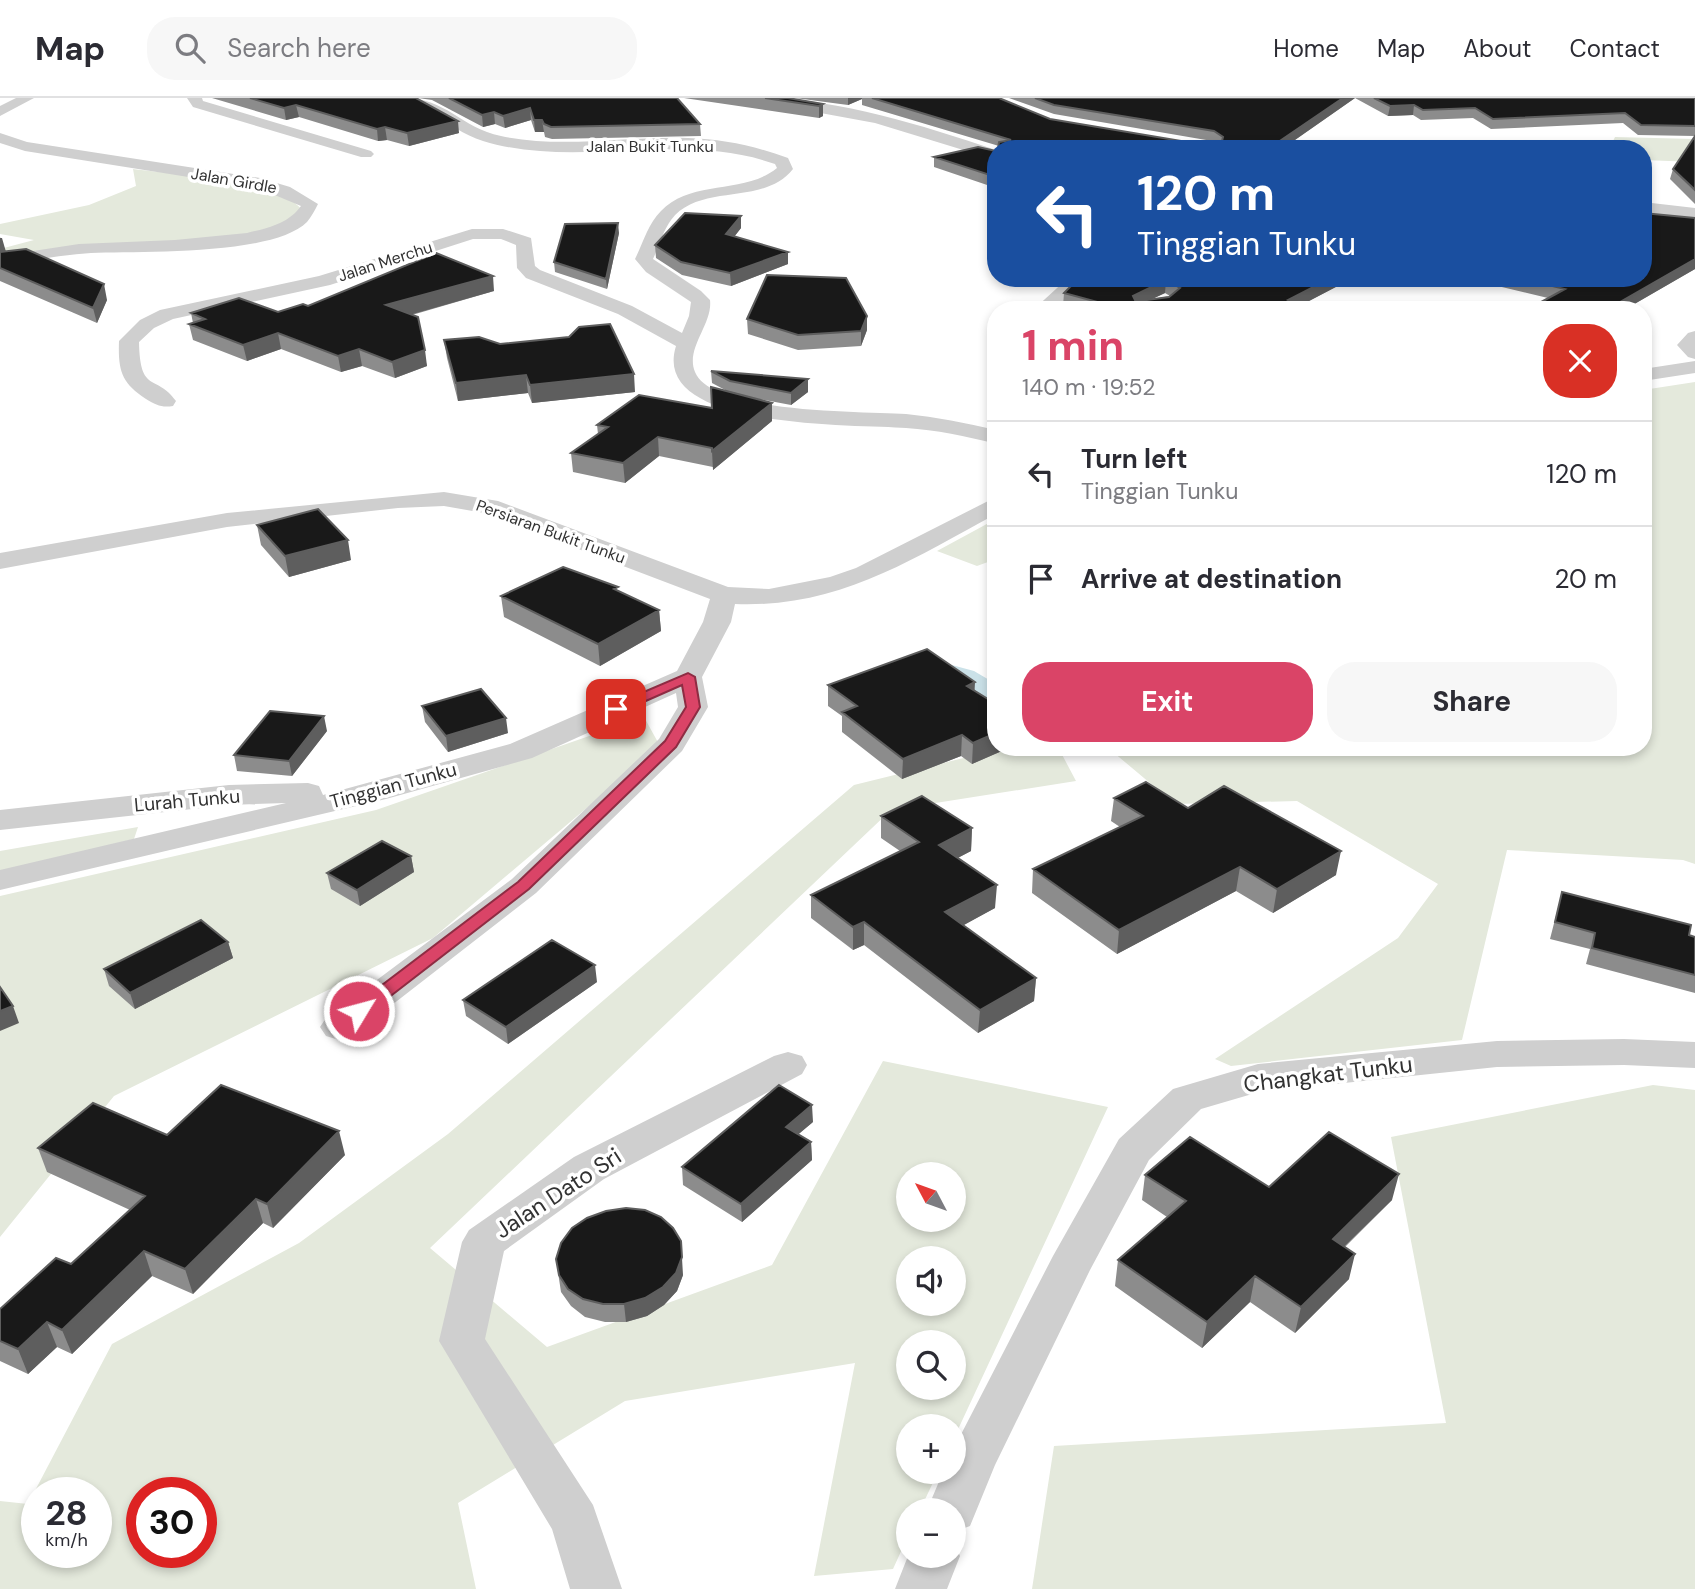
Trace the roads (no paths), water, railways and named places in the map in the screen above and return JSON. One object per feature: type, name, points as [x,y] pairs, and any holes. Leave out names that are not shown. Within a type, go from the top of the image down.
[{"type":"street","points":[[0,112],[27,98]]},
{"type":"street","points":[[195,98],[192,100],[198,104],[366,154]]},
{"type":"street","name":"Jalan Bukit Tunku","points":[[410,98],[436,108],[477,134],[500,141],[549,146],[708,144],[745,149],[782,161],[785,169],[777,178],[713,192],[677,206],[666,215],[644,262],[683,285],[700,300],[701,313],[685,343]]},
{"type":"street","points":[[760,98],[817,104],[857,113],[987,152]]},
{"type":"street","name":"Jalan Girdle","points":[[0,138],[25,146],[260,183],[285,190],[310,204],[309,212],[301,219],[279,230],[241,239],[208,244],[91,248],[0,261]]},
{"type":"street","points":[[1652,209],[1695,214]]},
{"type":"street","name":"Jalan Merchu","points":[[165,401],[136,383],[129,359],[129,341],[157,319],[210,303],[323,281],[458,237],[488,232],[525,242],[526,268],[534,274],[625,310],[685,343]]},
{"type":"street","points":[[1053,301],[1069,287]]},
{"type":"street","points":[[685,343],[685,375],[692,384],[703,393],[733,404],[777,413],[917,422],[987,435]]},
{"type":"street","points":[[1652,373],[1673,369],[1694,347]]},
{"type":"street","name":"Persiaran Bukit Tunku","points":[[0,561],[227,520],[398,501],[444,499],[489,506],[724,595],[769,597],[836,584],[887,564],[987,509]]},
{"type":"street","points":[[339,1027],[524,886],[671,744],[693,707],[688,677],[717,622],[724,595]]},
{"type":"street","name":"Tinggian Tunku","points":[[0,880],[374,792],[521,751],[688,677]]},
{"type":"street","name":"Lurah Tunku","points":[[0,820],[229,794],[374,792]]},
{"type":"street","name":"Changkat Tunku","points":[[957,1498],[971,1463],[1069,1268],[1134,1150],[1187,1100],[1258,1078],[1497,1054],[1624,1052],[1695,1055]]},
{"type":"street","name":"Jalan Dato Sri","points":[[596,1589],[575,1521],[461,1340],[484,1242],[589,1168],[788,1065]]},
{"type":"street","points":[[921,1589],[929,1568]]},
{"type":"water","points":[[937,661],[974,671],[987,679],[987,704],[979,707]]}]
